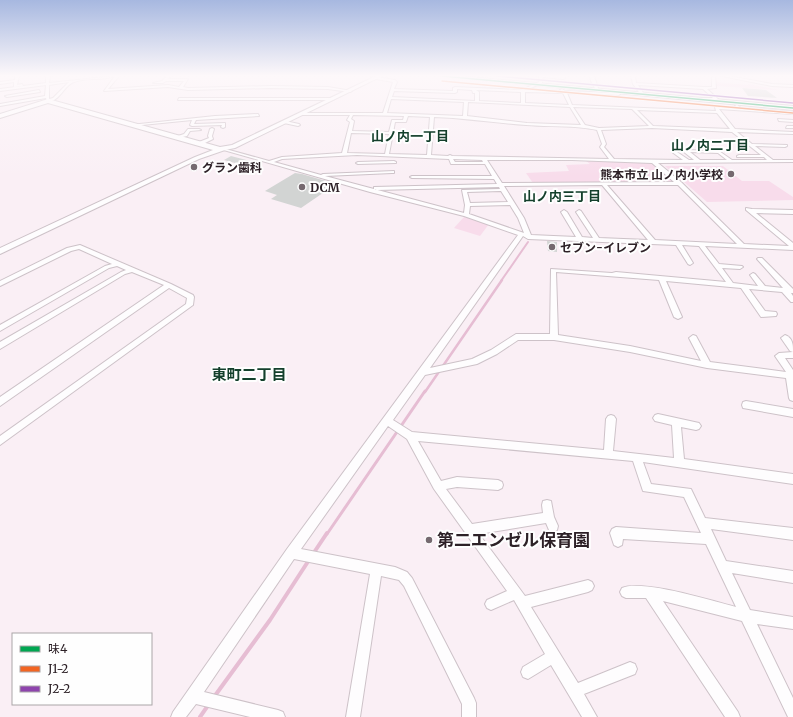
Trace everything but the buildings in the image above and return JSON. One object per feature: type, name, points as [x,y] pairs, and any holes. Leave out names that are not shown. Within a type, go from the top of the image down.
[{"type":"street","points":[[0,116],[18,109]]},
{"type":"street","points":[[82,109],[132,125],[316,175],[374,185],[528,237],[678,244],[793,247]]},
{"type":"street","points":[[0,245],[191,158],[214,149],[233,147],[312,109]]},
{"type":"street","points":[[385,114],[386,109]]},
{"type":"street","points":[[465,109],[465,117]]},
{"type":"street","points":[[573,109],[584,126]]},
{"type":"street","points":[[634,109],[652,126]]},
{"type":"street","points":[[647,109],[718,112],[734,130],[773,162]]},
{"type":"street","points":[[745,109],[793,113]]},
{"type":"street","points":[[774,112],[778,118],[793,121]]},
{"type":"street","points":[[303,114],[385,114],[465,117],[527,124],[599,128],[652,126],[793,133]]},
{"type":"street","points":[[344,155],[352,121],[349,120],[352,114]]},
{"type":"street","points":[[132,125],[258,115]]},
{"type":"street","points":[[387,154],[393,121],[406,121],[406,115]]},
{"type":"street","points":[[429,155],[432,116]]},
{"type":"street","points":[[194,119],[192,125],[224,124],[223,127]]},
{"type":"street","points":[[285,122],[298,125]]},
{"type":"street","points":[[788,127],[793,127]]},
{"type":"street","points":[[599,128],[604,144],[602,147],[613,161]]},
{"type":"street","points":[[179,137],[186,135],[189,130],[203,129]]},
{"type":"street","points":[[204,144],[212,138],[210,136],[212,130]]},
{"type":"street","points":[[350,130],[392,130]]},
{"type":"street","points":[[191,158],[210,148],[204,144]]},
{"type":"street","points":[[753,147],[783,148]]},
{"type":"street","points":[[0,251],[190,162],[222,149]]},
{"type":"street","points":[[674,151],[688,162]]},
{"type":"street","points":[[699,162],[686,152],[719,152],[732,162]]},
{"type":"street","points":[[269,162],[282,158],[354,154],[448,155],[483,158],[653,162],[793,161]]},
{"type":"street","points":[[354,154],[363,172]]},
{"type":"street","points":[[448,155],[453,162],[486,163]]},
{"type":"street","points":[[739,156],[766,156]]},
{"type":"street","points":[[178,717],[387,421],[525,235],[521,218],[483,158]]},
{"type":"street","points":[[358,163],[394,162]]},
{"type":"street","points":[[653,162],[679,183],[742,246]]},
{"type":"street","points":[[418,170],[418,177]]},
{"type":"street","points":[[432,171],[432,177]]},
{"type":"street","points":[[316,175],[392,172]]},
{"type":"street","points":[[412,177],[473,175],[496,178]]},
{"type":"street","points":[[368,177],[374,185]]},
{"type":"street","points":[[466,215],[468,205],[464,192],[503,188],[679,183]]},
{"type":"street","points":[[374,185],[401,184],[503,188]]},
{"type":"street","points":[[603,184],[654,242]]},
{"type":"street","points":[[468,205],[512,203]]},
{"type":"street","points":[[793,212],[749,210],[793,247]]},
{"type":"street","points":[[564,212],[580,240]]},
{"type":"street","points":[[579,212],[597,240]]},
{"type":"street","points":[[678,244],[690,262]]},
{"type":"street","points":[[701,244],[732,286]]},
{"type":"street","points":[[0,284],[69,249],[80,247],[169,285],[191,297],[189,305],[0,441]]},
{"type":"street","points":[[760,259],[789,291],[793,300]]},
{"type":"street","points":[[0,328],[107,267],[118,264]]},
{"type":"street","points":[[717,266],[740,267]]},
{"type":"street","points":[[0,346],[123,273],[132,270]]},
{"type":"street","points":[[554,337],[553,270],[661,278],[789,291]]},
{"type":"street","points":[[752,275],[764,289]]},
{"type":"street","points":[[661,278],[678,317]]},
{"type":"street","points":[[0,402],[169,285]]},
{"type":"street","points":[[744,287],[763,314],[773,314]]},
{"type":"street","points":[[423,372],[474,362],[494,352],[516,337],[554,337],[630,349],[707,365],[792,376]]},
{"type":"street","points":[[693,338],[707,365]]},
{"type":"street","points":[[785,338],[793,349]]},
{"type":"street","points":[[793,355],[779,356],[792,376],[793,398]]},
{"type":"street","points":[[746,404],[793,413]]},
{"type":"street","points":[[658,418],[696,426]]},
{"type":"street","points":[[608,455],[611,419]]},
{"type":"street","points":[[387,421],[410,436],[636,457],[793,479]]},
{"type":"street","points":[[676,422],[679,463]]},
{"type":"street","points":[[410,436],[438,486],[518,598],[590,717]]},
{"type":"street","points":[[636,457],[647,488],[687,492],[793,713]]},
{"type":"street","points":[[438,486],[457,482],[498,485]]},
{"type":"street","points":[[470,530],[551,521],[547,505]]},
{"type":"street","points":[[702,523],[793,534]]},
{"type":"street","points":[[618,541],[616,533],[710,539]]},
{"type":"street","points":[[292,554],[404,576],[469,703],[469,717]]},
{"type":"street","points":[[723,566],[793,577]]},
{"type":"street","points":[[353,717],[376,570]]},
{"type":"street","points":[[491,604],[588,586]]},
{"type":"street","points":[[626,592],[648,592],[747,616],[793,623]]},
{"type":"street","points":[[648,592],[733,717]]},
{"type":"street","points":[[528,672],[553,656]]},
{"type":"street","points":[[575,691],[630,669]]},
{"type":"street","points":[[193,696],[278,717]]},
{"type":"shaded area","points":[[585,160],[650,163],[654,164],[673,181],[533,183],[526,173],[569,171],[566,165],[590,164]]},
{"type":"shaded area","points":[[665,166],[723,166],[742,181],[769,181],[793,197],[793,200],[707,202]]},
{"type":"shaded area","points":[[464,217],[489,224],[480,236],[454,228]]},
{"type":"waterway","points":[[501,281],[528,242]]},
{"type":"waterway","points":[[425,392],[502,280]]},
{"type":"waterway","points":[[327,534],[425,391]]},
{"type":"waterway","points":[[313,554],[327,533]]},
{"type":"waterway","points":[[214,697],[270,620],[309,560]]},
{"type":"waterway","points":[[200,717],[209,704]]},
{"type":"transit line","name":"J1-2","points":[[754,109],[793,113]]},
{"type":"place","name":"グラン歯科","points":[[194,167]]},
{"type":"place","name":"熊本市立 山ノ内小学校","points":[[731,174]]},
{"type":"place","name":"DCM","points":[[302,187]]},
{"type":"place","name":"セブン-イレブン","points":[[552,247]]},
{"type":"place","name":"第二エンゼル保育園","points":[[429,540]]},
{"type":"district","name":"山ノ内一丁目","points":[[410,136]]},
{"type":"district","name":"山ノ内二丁目","points":[[710,145]]},
{"type":"district","name":"山ノ内三丁目","points":[[562,196]]},
{"type":"district","name":"東町二丁目","points":[[249,374]]}]
